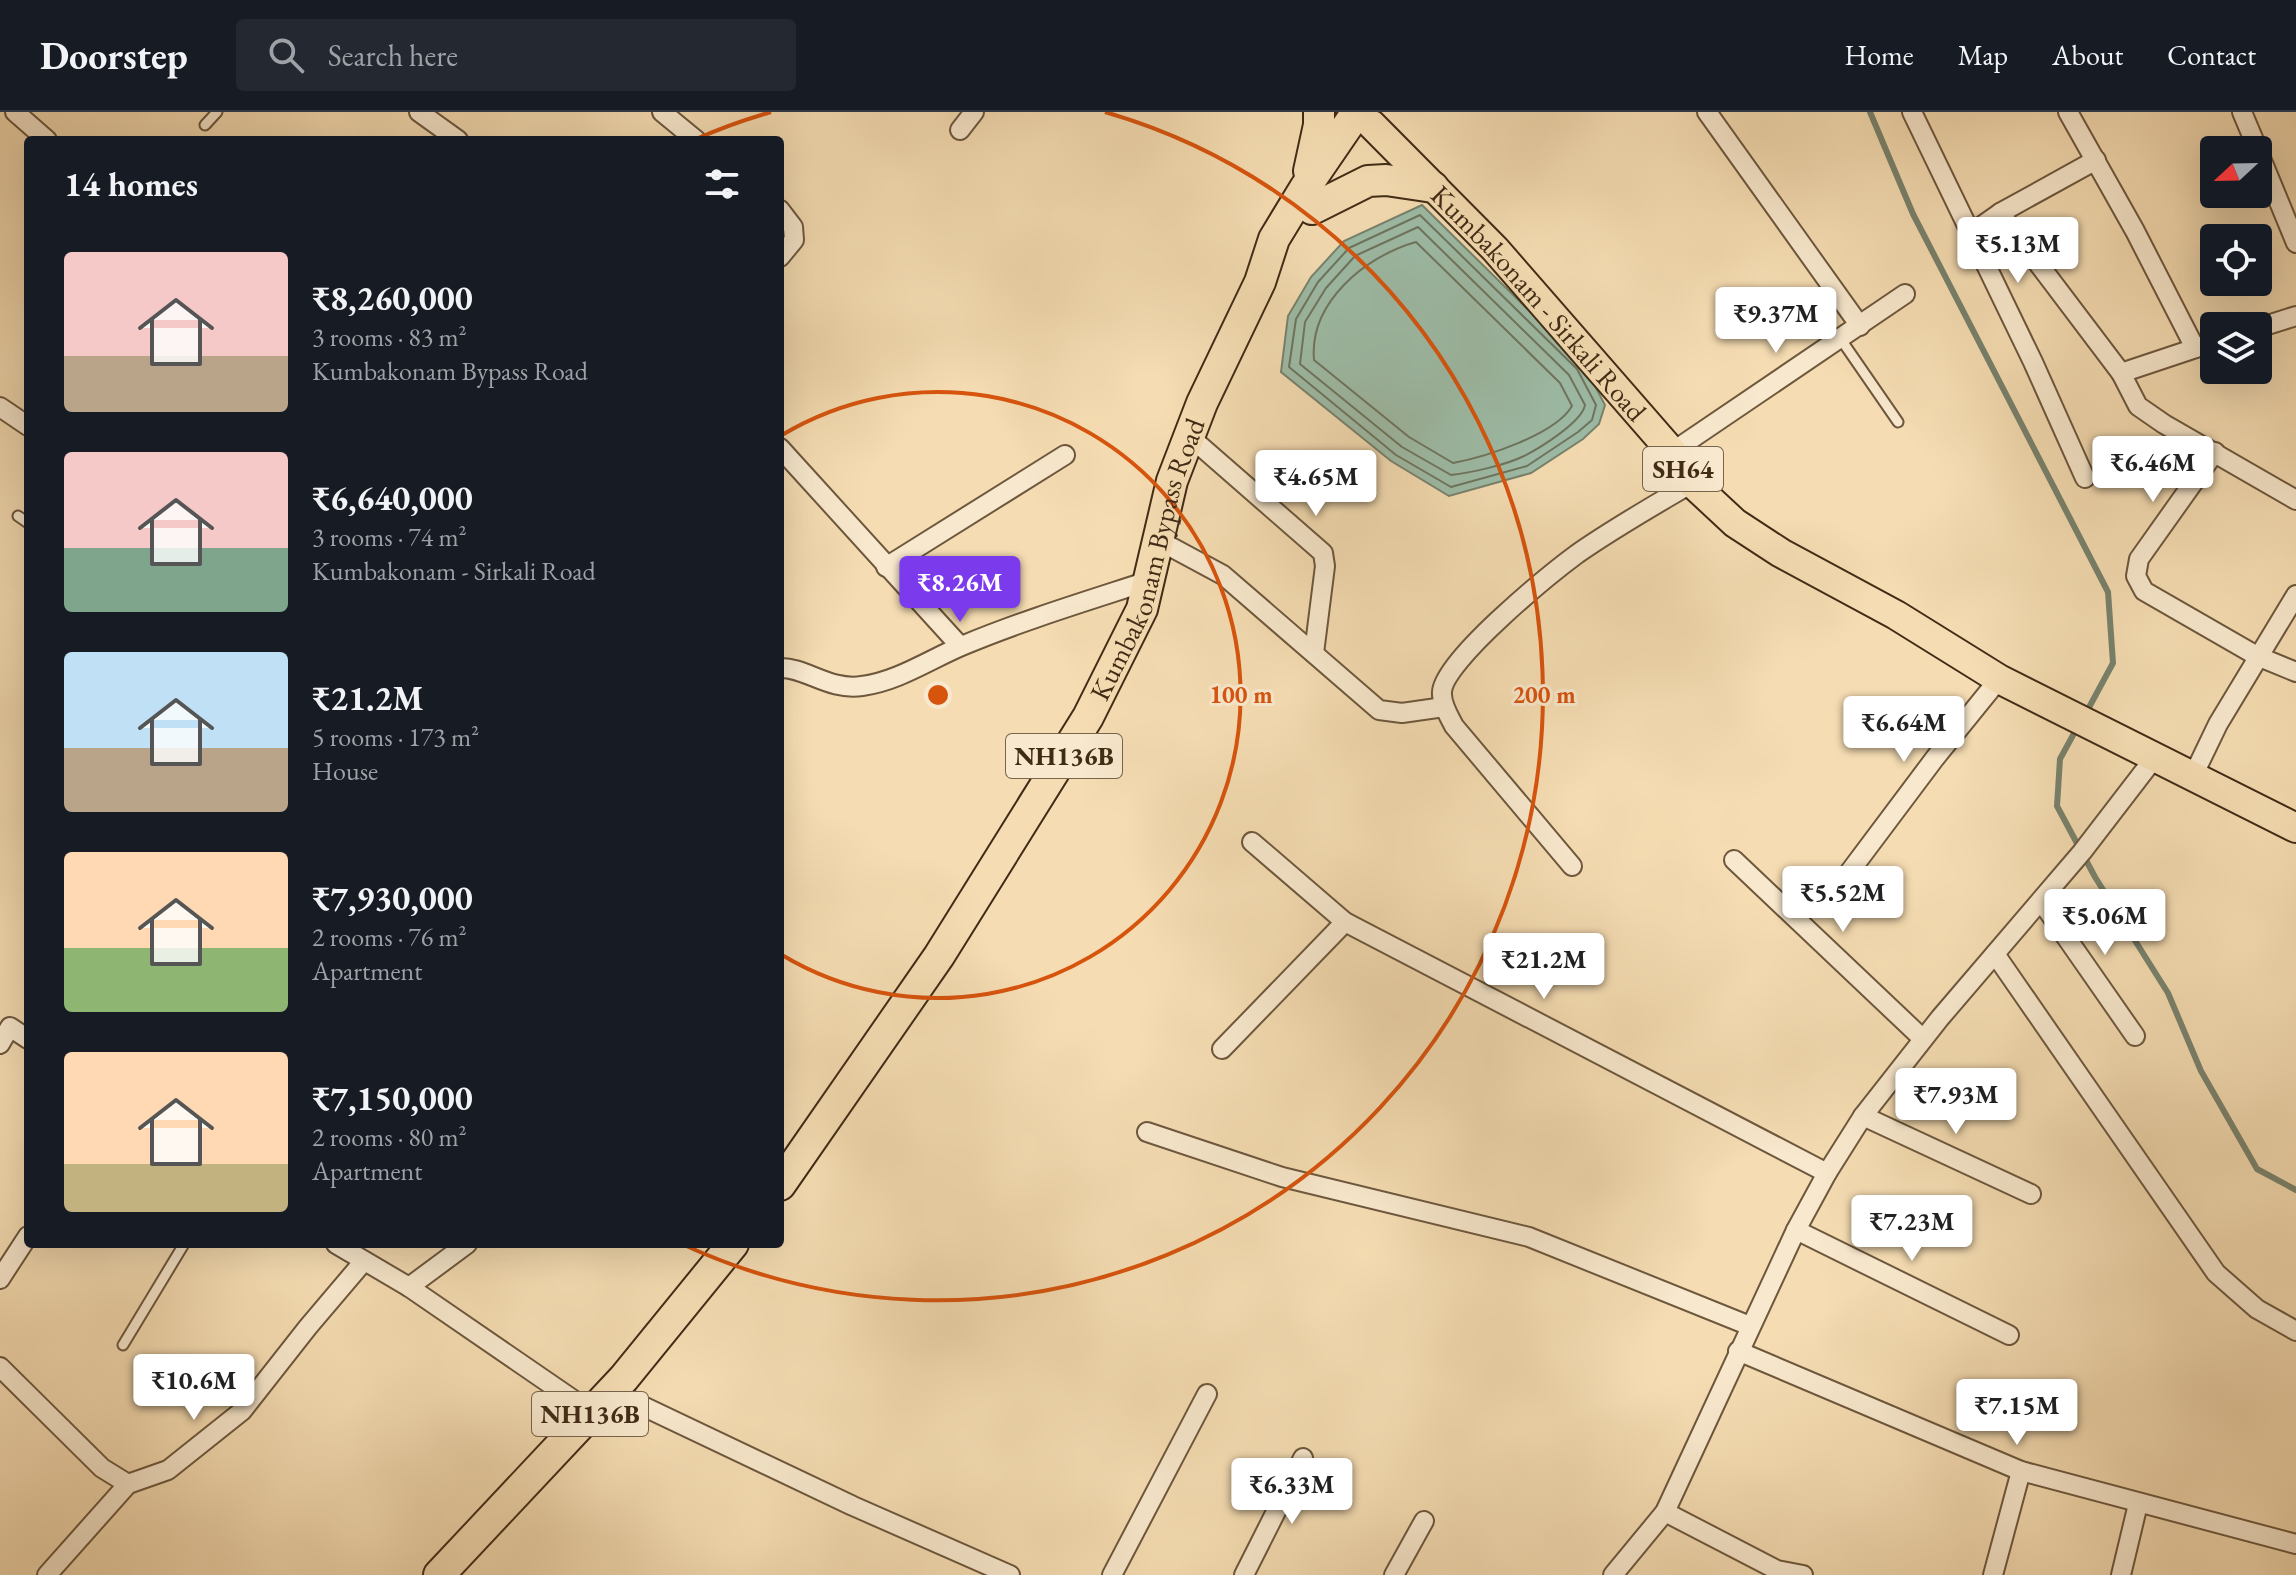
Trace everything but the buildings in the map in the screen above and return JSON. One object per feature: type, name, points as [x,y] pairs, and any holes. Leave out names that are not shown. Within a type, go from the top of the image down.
[{"type":"highway","points":[[1319,112],[1309,198],[1368,181],[1386,180],[1433,187]]},
{"type":"highway","name":"Kumbakonam Bypass Road","points":[[784,1179],[939,956],[1088,717],[1142,609],[1172,481],[1202,403],[1260,282],[1274,239],[1309,198],[1363,116]]},
{"type":"highway","name":"NH136B","points":[[439,1575],[601,1402],[730,1248]]},
{"type":"main road","name":"Kumbakonam - Sirkali Road","points":[[1363,116],[1495,249],[1672,452],[1692,483],[1735,523],[1781,553],[1896,615],[1999,679],[2296,828]]},
{"type":"street","points":[[419,112],[452,136]]},
{"type":"street","points":[[662,112],[691,136]]},
{"type":"street","points":[[960,130],[974,112]]},
{"type":"street","points":[[1707,112],[1860,326]]},
{"type":"street","points":[[1912,112],[2085,478]]},
{"type":"street","points":[[2068,112],[2195,348]]},
{"type":"street","points":[[2242,112],[2252,136]]},
{"type":"street","points":[[27,116],[44,136]]},
{"type":"street","points":[[1970,234],[2000,213],[2096,160]]},
{"type":"street","points":[[2272,185],[2296,243]]},
{"type":"street","points":[[2000,213],[2121,373],[2138,406],[2296,500]]},
{"type":"street","points":[[784,215],[793,227],[794,240],[784,252]]},
{"type":"street","points":[[1672,452],[1905,294]]},
{"type":"street","points":[[2272,324],[2296,316]]},
{"type":"street","points":[[2121,373],[2200,346]]},
{"type":"street","points":[[0,407],[24,423]]},
{"type":"street","points":[[1189,436],[1323,553],[1325,566],[1314,653]]},
{"type":"street","points":[[784,452],[960,646]]},
{"type":"street","points":[[2215,452],[2139,559],[2136,576],[2144,591],[2257,656],[2296,672]]},
{"type":"street","points":[[886,567],[1065,455]]},
{"type":"street","points":[[1572,866],[1454,726],[1444,707],[1441,690],[1455,663],[1509,610],[1576,555],[1692,483]]},
{"type":"street","points":[[1158,540],[1223,575],[1379,710],[1402,713],[1444,707]]},
{"type":"street","points":[[784,668],[826,684],[859,687],[889,680],[1005,628],[1148,581]]},
{"type":"street","points":[[2193,776],[2218,724],[2296,595]]},
{"type":"street","points":[[1845,878],[1999,679]]},
{"type":"street","points":[[1613,1575],[1665,1512],[1796,1230],[1863,1116],[1923,1039],[2041,901],[2155,757]]},
{"type":"street","points":[[1252,842],[1345,922],[1827,1173]]},
{"type":"street","points":[[1734,860],[1923,1039]]},
{"type":"street","points":[[2041,901],[2135,1036]]},
{"type":"street","points":[[1222,1049],[1345,922]]},
{"type":"street","points":[[1995,954],[2216,1273],[2257,1309],[2296,1331]]},
{"type":"street","points":[[0,1044],[5,1024],[24,1036]]},
{"type":"street","points":[[1863,1116],[2031,1194]]},
{"type":"street","points":[[1147,1132],[1282,1177],[1529,1237],[1750,1326]]},
{"type":"street","points":[[1796,1230],[2009,1335]]},
{"type":"street","points":[[0,1279],[24,1242]]},
{"type":"street","points":[[343,1248],[601,1402],[770,1468],[1005,1574]]},
{"type":"street","points":[[409,1287],[462,1248]]},
{"type":"street","points":[[47,1575],[128,1484],[168,1470],[242,1411],[364,1261]]},
{"type":"street","points":[[1738,1351],[2021,1471],[2296,1544]]},
{"type":"street","points":[[0,1367],[102,1468],[128,1484]]},
{"type":"street","points":[[1112,1575],[1207,1394]]},
{"type":"street","points":[[1244,1575],[1303,1458]]},
{"type":"street","points":[[1993,1575],[2021,1471]]},
{"type":"street","points":[[2121,1575],[2138,1504]]},
{"type":"street","points":[[1665,1512],[1777,1570],[1803,1575]]},
{"type":"street","points":[[1394,1575],[1424,1521]]},
{"type":"lane","points":[[205,125],[217,112]]},
{"type":"lane","points":[[1840,338],[1898,422]]},
{"type":"lane","points":[[18,516],[24,520]]},
{"type":"lane","points":[[123,1345],[182,1248]]},
{"type":"water","points":[[1422,205],[1584,365],[1605,405],[1599,424],[1583,439],[1531,473],[1449,496],[1391,461],[1281,372],[1288,316],[1311,277],[1344,241]]},
{"type":"waterway","points":[[1870,112],[1913,214],[2108,592],[2113,663],[2086,713]]},
{"type":"waterway","points":[[2078,726],[2060,759],[2057,806],[2095,877],[2168,993],[2201,1071],[2257,1169],[2296,1190]]}]
